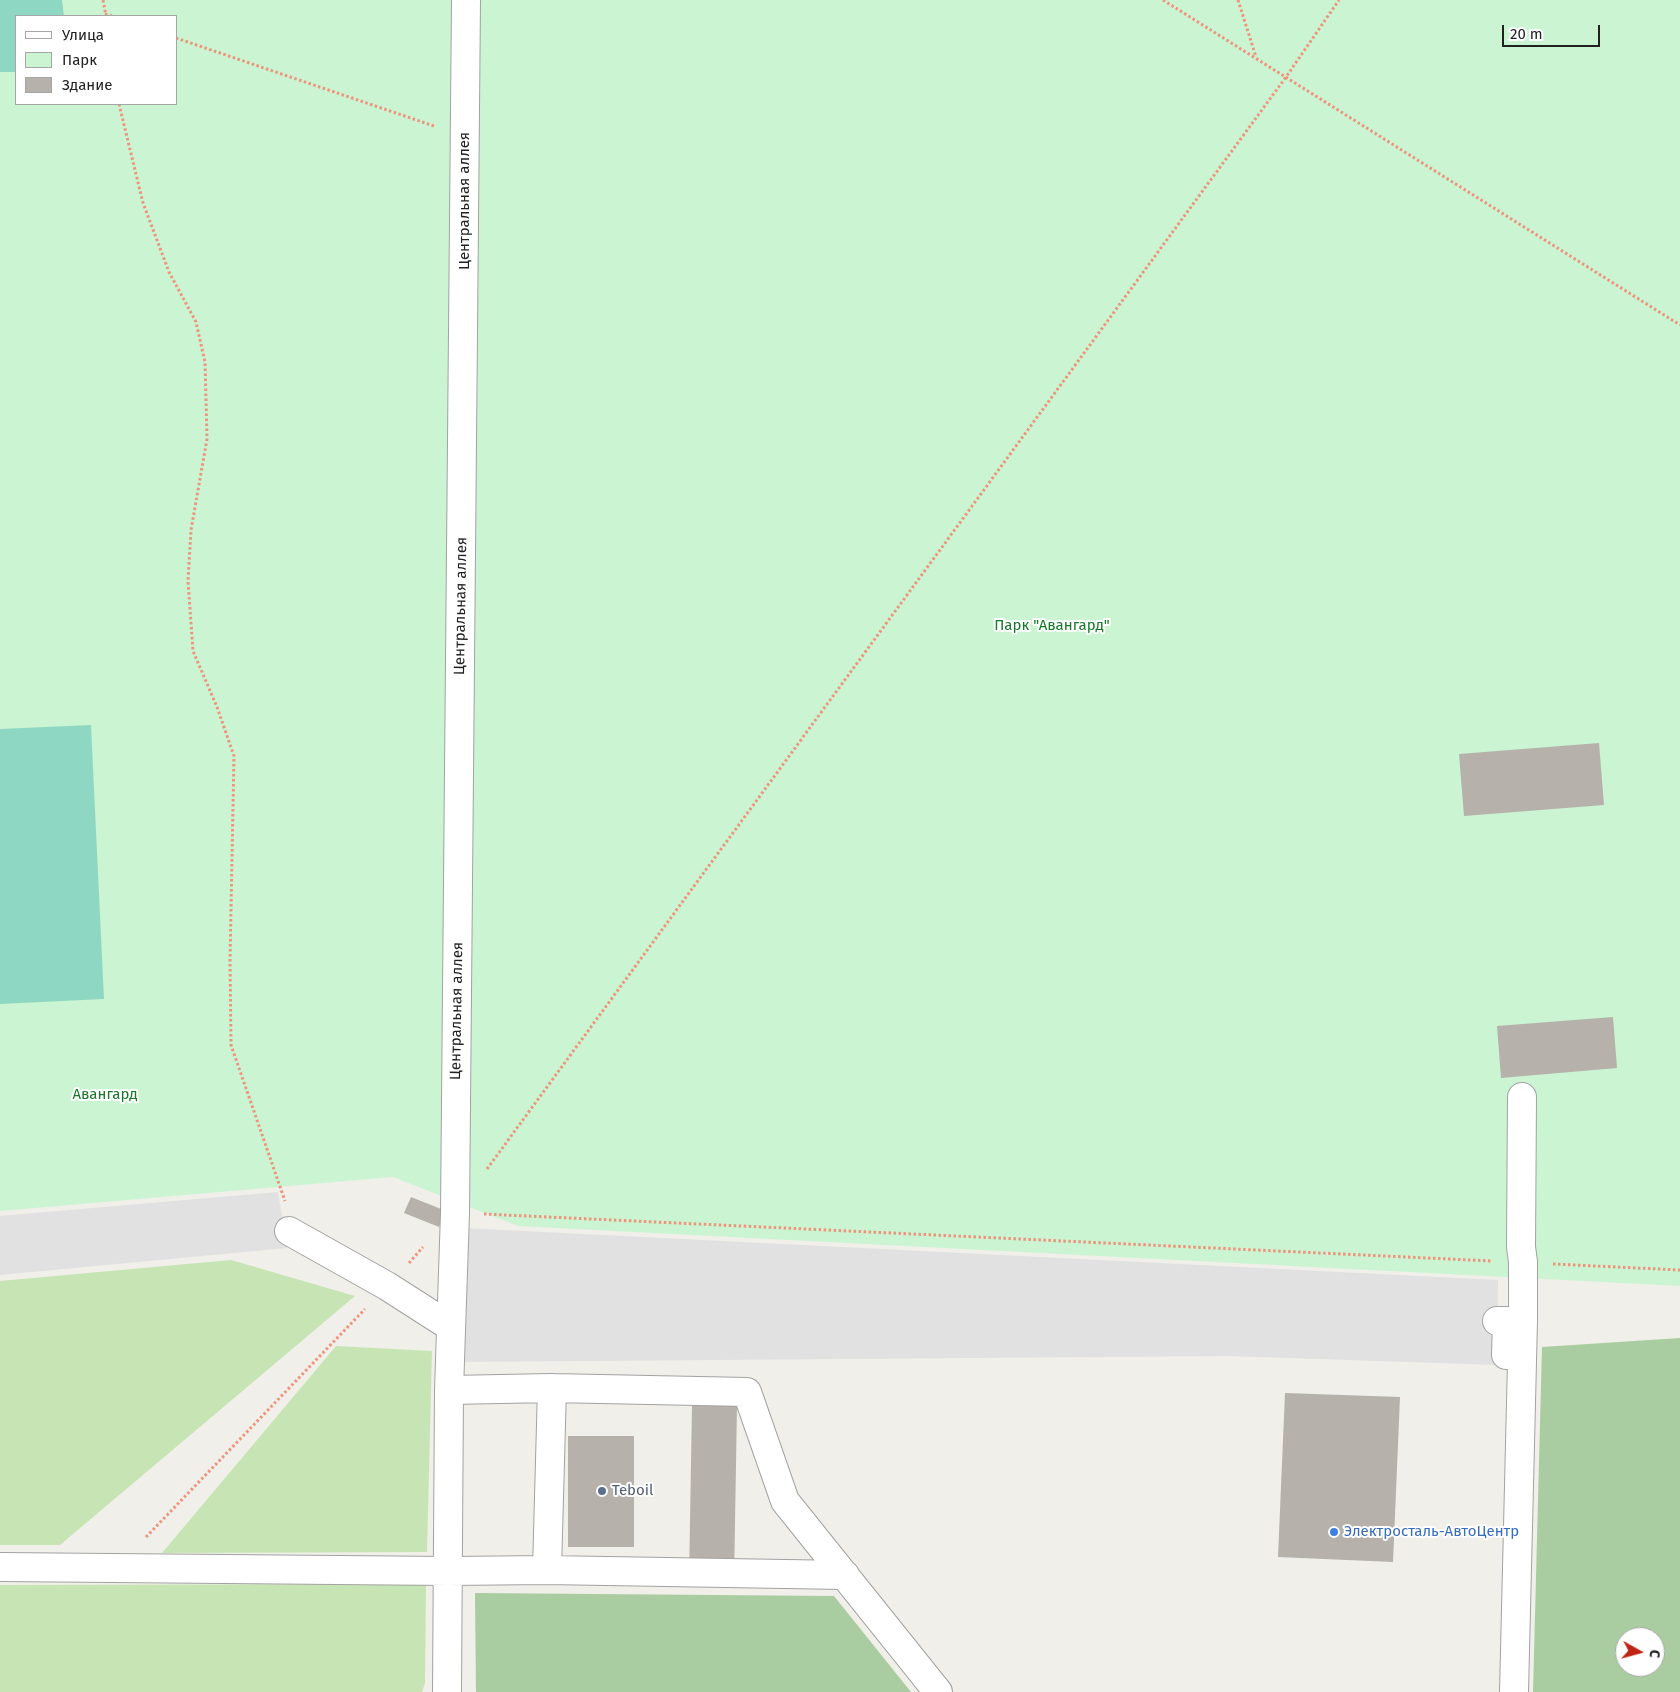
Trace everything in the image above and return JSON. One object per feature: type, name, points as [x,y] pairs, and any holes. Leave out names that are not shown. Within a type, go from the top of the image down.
[{"type":"street","name":"Центральная аллея","points":[[447,1692],[451,1327],[468,1213],[466,0]]},
{"type":"street","points":[[1514,1692],[1523,1320],[1523,1262],[1521,1247],[1522,1097]]},
{"type":"street","points":[[289,1231],[387,1286],[451,1327]]},
{"type":"street","points":[[1497,1321],[1507,1321],[1497,1692]]},
{"type":"street","points":[[547,1570],[552,1388]]},
{"type":"street","points":[[449,1390],[552,1388],[747,1392],[784,1501],[845,1574],[938,1692]]},
{"type":"street","points":[[0,1567],[449,1571],[547,1570],[845,1574]]},
{"type":"path","points":[[103,0],[105,15]]},
{"type":"path","points":[[1163,0],[1680,325]]},
{"type":"path","points":[[1238,0],[1256,58]]},
{"type":"path","points":[[484,1174],[1286,77],[1340,0]]},
{"type":"path","points":[[178,39],[465,137]]},
{"type":"path","points":[[119,105],[143,203],[169,272],[196,322],[206,362],[208,439],[191,530],[188,580],[193,651],[217,707],[234,756],[230,960],[231,1045],[285,1201]]},
{"type":"path","points":[[468,1213],[1680,1270]]},
{"type":"path","points":[[116,1568],[424,1246]]},
{"type":"green space","name":"Парк \"Авангард\"","points":[[0,0],[1680,0],[1680,1286],[518,1226],[393,1177],[0,1211]]},
{"type":"green space","points":[[0,0],[62,0],[64,15],[15,15],[15,72],[0,72]]},
{"type":"green space","points":[[91,725],[104,999],[0,1004],[0,729]]},
{"type":"green space","points":[[231,1260],[355,1296],[60,1545],[0,1545],[0,1281]]},
{"type":"green space","points":[[1680,1338],[1680,1692],[1533,1692],[1542,1347]]},
{"type":"green space","points":[[336,1346],[432,1351],[427,1552],[162,1553]]},
{"type":"green space","points":[[426,1584],[425,1683],[422,1692],[0,1692],[0,1585]]},
{"type":"green space","points":[[475,1593],[834,1596],[911,1692],[476,1692]]},
{"type":"shaded area","points":[[278,1192],[287,1248],[0,1275],[0,1216]]},
{"type":"shaded area","points":[[464,1228],[1498,1280],[1497,1365],[1227,1356],[460,1362]]},
{"type":"building","points":[[1599,743],[1604,805],[1464,816],[1459,754]]},
{"type":"building","points":[[1613,1017],[1617,1068],[1501,1078],[1497,1026]]},
{"type":"building","points":[[411,1197],[446,1211],[439,1227],[404,1213]]},
{"type":"building","points":[[1285,1393],[1400,1397],[1393,1562],[1278,1557]]},
{"type":"building","points":[[692,1405],[737,1406],[734,1581],[689,1580]]},
{"type":"building","points":[[568,1436],[634,1436],[634,1547],[568,1547]]},
{"type":"place","name":"Teboil","points":[[602,1491]]},
{"type":"place","name":"Электросталь-АвтоЦентр","points":[[1334,1532]]},
{"type":"park label","name":"Авангард","points":[[105,1095]]}]
